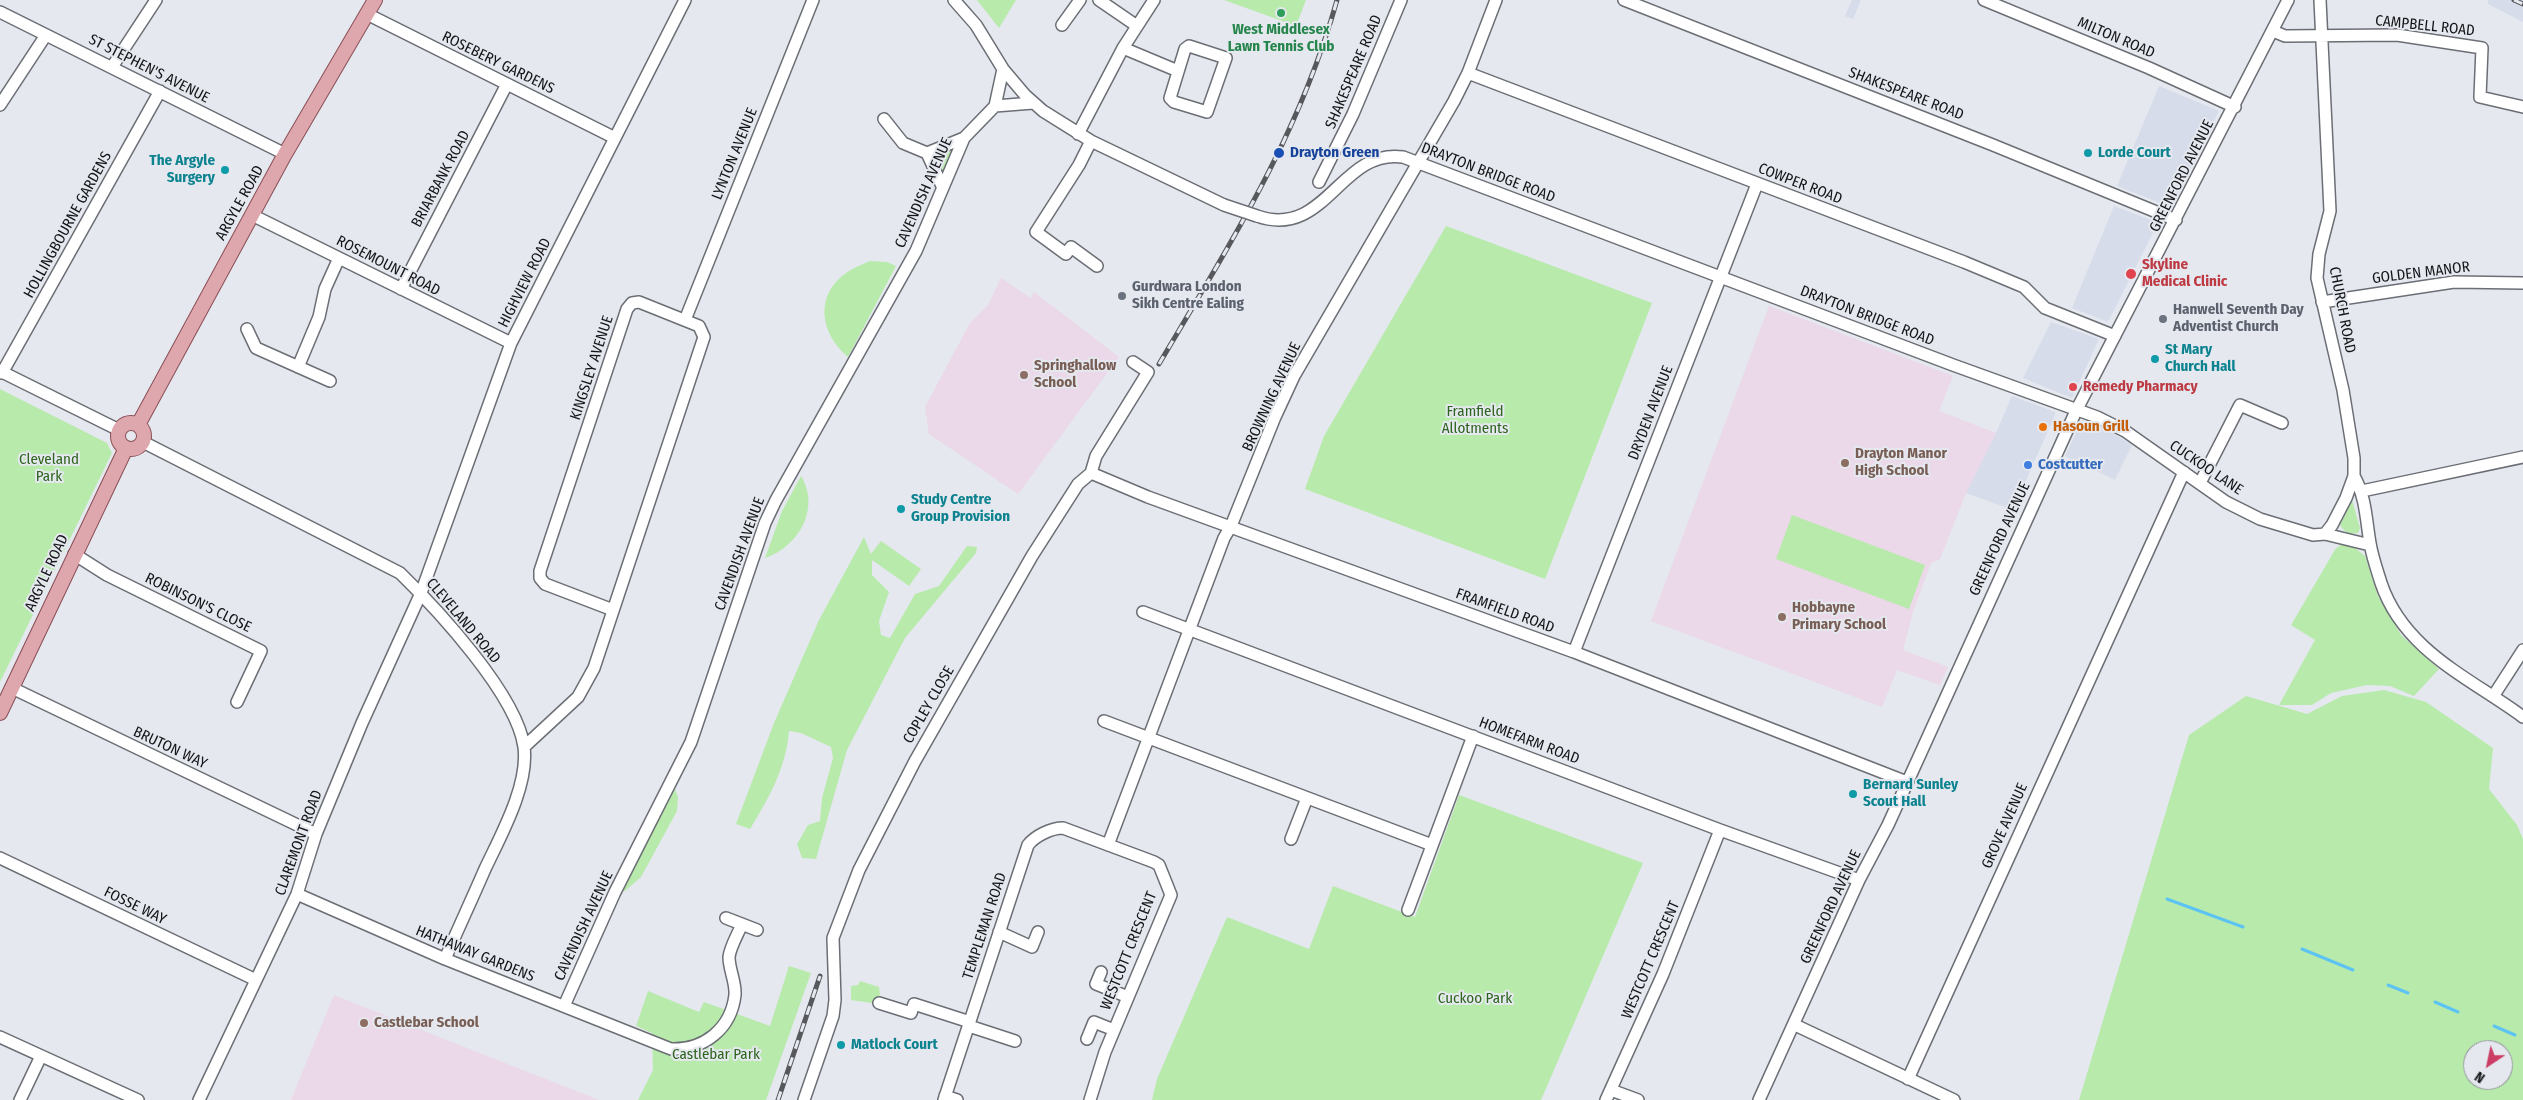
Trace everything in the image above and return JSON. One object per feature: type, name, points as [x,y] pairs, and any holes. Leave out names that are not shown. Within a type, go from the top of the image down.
[{"type":"main road","name":"ARGYLE ROAD","points":[[138,425],[285,154],[375,0]]},
{"type":"main road","points":[[127,423],[138,425],[143,430],[143,442],[138,447],[126,448],[118,440],[119,430],[127,423]]},
{"type":"main road","name":"ARGYLE ROAD","points":[[0,713],[126,448]]},
{"type":"street","points":[[112,67],[156,0]]},
{"type":"street","name":"HIGHVIEW ROAD","points":[[421,593],[511,344],[685,0]]},
{"type":"street","name":"LYNTON AVENUE","points":[[685,320],[814,0]]},
{"type":"street","name":"DRAYTON BRIDGE ROAD","points":[[954,0],[976,25],[1003,69],[1033,103],[1058,123],[1091,141],[1224,205],[1256,216],[1280,220],[1293,218],[1311,211],[1357,169],[1372,160],[1390,156],[1418,162],[2076,411]]},
{"type":"street","points":[[1062,25],[1080,0]]},
{"type":"street","points":[[1098,0],[1137,26]]},
{"type":"street","points":[[1078,134],[1123,48],[1154,0]]},
{"type":"street","name":"SHAKESPEARE ROAD","points":[[1319,182],[1353,114],[1401,0]]},
{"type":"street","name":"BROWNING AVENUE","points":[[1108,845],[1224,538],[1231,526],[1275,417],[1294,376],[1468,73],[1496,0]]},
{"type":"street","name":"SHAKESPEARE ROAD","points":[[1624,0],[1993,144],[2176,220]]},
{"type":"street","name":"MILTON ROAD","points":[[1984,0],[2148,68],[2235,107]]},
{"type":"street","name":"GREENFORD AVENUE","points":[[1759,1100],[1795,1025],[1858,880],[1907,782],[2076,411],[2235,107],[2288,0]]},
{"type":"street","name":"CHURCH ROAD","points":[[2320,0],[2330,211],[2316,267],[2322,302],[2343,390],[2354,458],[2354,476],[2332,525],[2325,534]]},
{"type":"street","name":"ST STEPHEN'S AVENUE","points":[[0,12],[285,154]]},
{"type":"street","name":"ROSEBERY GARDENS","points":[[367,14],[615,138]]},
{"type":"street","name":"CAMPBELL ROAD","points":[[2272,31],[2285,36],[2397,35],[2482,48],[2480,97],[2523,107]]},
{"type":"street","points":[[0,105],[46,35]]},
{"type":"street","points":[[1189,46],[1226,58],[1207,112],[1174,102],[1170,98],[1178,71],[1185,50],[1189,46]]},
{"type":"street","points":[[1123,48],[1178,71]]},
{"type":"street","points":[[1003,69],[995,106],[1033,103]]},
{"type":"street","name":"COWPER ROAD","points":[[1468,73],[1990,273],[2024,287],[2045,308],[2115,336]]},
{"type":"street","name":"BRIARBANK ROAD","points":[[400,289],[507,84]]},
{"type":"street","name":"HOLLINGBOURNE GARDENS","points":[[1,372],[160,91]]},
{"type":"street","name":"CAVENDISH AVENUE","points":[[564,1006],[615,892],[691,742],[765,523],[916,251],[964,138],[995,106]]},
{"type":"street","points":[[884,119],[904,143],[927,153],[942,186]]},
{"type":"street","points":[[927,153],[964,138]]},
{"type":"street","points":[[1091,141],[1079,166],[1036,232],[1066,254],[1071,247],[1097,266]]},
{"type":"street","name":"DRYDEN AVENUE","points":[[1574,652],[1757,184]]},
{"type":"street","name":"ROSEMOUNT ROAD","points":[[252,215],[511,344]]},
{"type":"street","points":[[298,367],[319,317],[325,289],[340,258]]},
{"type":"street","name":"GOLDEN MANOR","points":[[2322,302],[2454,282],[2523,283]]},
{"type":"street","name":"KINGSLEY AVENUE","points":[[639,302],[699,326],[704,337],[613,610],[545,584],[540,578],[540,571],[627,309],[632,304],[639,302]]},
{"type":"street","points":[[247,329],[256,348],[330,381]]},
{"type":"street","name":"COPLEY CLOSE","points":[[804,1100],[833,1016],[835,1000],[833,938],[859,870],[915,761],[1032,556],[1078,484],[1091,473],[1096,456],[1148,372],[1133,362]]},
{"type":"street","points":[[1,372],[119,430]]},
{"type":"street","points":[[2200,483],[2240,405],[2282,423]]},
{"type":"street","name":"CUCKOO LANE","points":[[2076,411],[2097,417],[2125,431],[2226,502],[2260,519],[2313,535],[2325,534]]},
{"type":"street","name":"CLEVELAND ROAD","points":[[143,442],[400,573],[421,593],[484,667],[511,710],[524,747],[521,782],[507,820],[445,958]]},
{"type":"street","points":[[2362,491],[2523,457]]},
{"type":"street","name":"GROVE AVENUE","points":[[1908,1079],[2184,472]]},
{"type":"street","name":"FRAMFIELD ROAD","points":[[1091,473],[1148,497],[1574,652],[1907,782]]},
{"type":"street","name":"CHURCH ROAD","points":[[2354,476],[2362,491],[2370,545],[2387,598],[2407,631],[2433,657],[2523,717]]},
{"type":"street","points":[[2325,534],[2370,545]]},
{"type":"street","name":"ROBINSON'S CLOSE","points":[[74,554],[107,575],[261,651],[237,702]]},
{"type":"street","name":"CLAREMONT ROAD","points":[[199,1100],[297,894],[316,834],[362,723],[421,593]]},
{"type":"street","points":[[524,747],[578,697],[594,668],[613,610]]},
{"type":"street","points":[[1143,612],[1189,629]]},
{"type":"street","name":"HOMEFARM ROAD","points":[[1189,629],[1720,830],[1858,880]]},
{"type":"street","points":[[2494,696],[2523,650]]},
{"type":"street","name":"BRUTON WAY","points":[[12,688],[316,834]]},
{"type":"street","points":[[1104,721],[1432,845]]},
{"type":"street","points":[[1408,910],[1473,736]]},
{"type":"street","points":[[1291,839],[1307,798]]},
{"type":"street","name":"TEMPLEMAN ROAD","points":[[945,1098],[1028,845],[1032,840],[1056,828],[1062,828],[1108,845]]},
{"type":"street","name":"WESTCOTT CRESCENT","points":[[1608,1095],[1663,974],[1720,830]]},
{"type":"street","name":"WESTCOTT CRESCENT","points":[[1090,1100],[1114,1030],[1170,895],[1159,865],[1108,845]]},
{"type":"street","name":"FOSSE WAY","points":[[0,858],[256,980]]},
{"type":"street","name":"HATHAWAY GARDENS","points":[[297,894],[445,958],[671,1049],[689,1050],[706,1043],[716,1034],[731,1010],[734,983],[729,956],[742,924]]},
{"type":"street","points":[[726,918],[757,930]]},
{"type":"street","points":[[999,932],[1032,947],[1038,932]]},
{"type":"street","points":[[1101,972],[1096,984],[1128,997]]},
{"type":"street","points":[[879,1003],[911,1012],[914,1004],[1015,1041]]},
{"type":"street","points":[[1087,1040],[1094,1022],[1114,1030]]},
{"type":"street","points":[[1795,1025],[1954,1100]]},
{"type":"street","points":[[0,1037],[138,1100]]},
{"type":"street","points":[[20,1100],[40,1056]]},
{"type":"street","points":[[1608,1095],[1638,1100]]},
{"type":"street","points":[[945,1098],[958,1100]]},
{"type":"shaded area","points":[[1852,0],[1861,0],[1853,19],[1845,16]]},
{"type":"shaded area","points":[[2488,0],[2523,0],[2523,22],[2488,4]]},
{"type":"shaded area","points":[[2159,86],[2219,111],[2171,207],[2117,186]]},
{"type":"shaded area","points":[[2114,206],[2156,222],[2157,225],[2109,320],[2106,321],[2072,308]]},
{"type":"shaded area","name":"Springhallow School","points":[[1001,278],[1030,298],[1034,292],[1119,357],[1018,494],[929,434],[925,407],[970,323],[988,305]]},
{"type":"shaded area","name":"Drayton Manor High School","points":[[1769,306],[1953,376],[1939,411],[1996,433],[1966,493],[1940,559],[1931,563],[1913,612],[1903,650],[1948,667],[1940,685],[1897,670],[1882,707],[1651,621]]},
{"type":"shaded area","points":[[2051,322],[2099,339],[2072,398],[2023,378]]},
{"type":"shaded area","points":[[2012,396],[2055,412],[2024,485],[2020,484],[2013,503],[2018,505],[2016,511],[1966,493]]},
{"type":"shaded area","points":[[2089,423],[2114,434],[2132,445],[2115,480],[2065,456],[2079,427]]},
{"type":"shaded area","name":"Castlebar School","points":[[334,995],[477,1052],[599,1100],[291,1100]]},
{"type":"green space","points":[[977,0],[1016,0],[999,28]]},
{"type":"green space","name":"West Middlesex Lawn Tennis Club","points":[[1224,0],[1306,0],[1296,26]]},
{"type":"green space","points":[[948,146],[953,150],[944,171],[941,171],[936,161],[939,153]]},
{"type":"green space","name":"Framfield Allotments","points":[[1446,226],[1652,303],[1545,579],[1305,489],[1324,436]]},
{"type":"green space","points":[[870,261],[887,262],[896,266],[848,357],[831,337],[826,325],[824,313],[826,302],[830,290],[838,280],[851,270]]},
{"type":"green space","name":"Cleveland Park","points":[[0,389],[107,443],[112,453],[0,682]]},
{"type":"green space","points":[[801,476],[807,489],[808,501],[807,514],[803,525],[787,545],[777,553],[765,558],[782,511]]},
{"type":"green space","points":[[2352,500],[2360,528],[2358,533],[2348,532],[2340,525]]},
{"type":"green space","points":[[1792,515],[1925,565],[1909,609],[1776,559]]},
{"type":"green space","points":[[864,537],[871,554],[881,541],[921,569],[909,586],[872,560],[872,575],[889,592],[879,621],[881,635],[890,638],[915,594],[939,586],[967,546],[977,547],[976,553],[905,638],[847,750],[816,859],[802,858],[797,844],[808,825],[820,821],[822,798],[833,758],[831,747],[801,733],[789,731],[784,758],[776,782],[764,806],[750,829],[736,824],[774,723],[819,620]]},
{"type":"green space","points":[[2343,544],[2355,548],[2365,556],[2378,596],[2401,635],[2439,669],[2414,696],[2390,686],[2367,685],[2331,693],[2312,705],[2279,705],[2315,640],[2291,625],[2336,548]]},
{"type":"green space","points":[[2384,690],[2426,702],[2493,748],[2489,789],[2517,825],[2523,839],[2523,1100],[2079,1100],[2189,735],[2246,696],[2307,714],[2342,696]]},
{"type":"green space","points":[[675,789],[678,797],[677,811],[641,877],[625,891],[621,891]]},
{"type":"green space","name":"Cuckoo Park","points":[[1459,795],[1643,863],[1541,1100],[1152,1100],[1157,1079],[1227,917],[1309,949],[1333,886],[1415,917]]},
{"type":"green space","name":"Castlebar Park","points":[[789,966],[811,973],[766,1100],[638,1100],[653,1070],[652,1033],[636,1026],[648,991],[699,1012],[704,1002],[770,1026]]},
{"type":"green space","points":[[860,981],[879,987],[880,995],[872,1003],[851,1000],[851,986],[858,985]]},
{"type":"waterway","points":[[2167,899],[2243,927]]},
{"type":"waterway","points":[[2302,949],[2353,970]]},
{"type":"waterway","points":[[2388,985],[2408,993]]},
{"type":"waterway","points":[[2435,1002],[2458,1012]]},
{"type":"waterway","points":[[2494,1026],[2515,1035]]},
{"type":"railway","points":[[1159,364],[1237,232],[1283,143],[1321,50],[1337,0]]},
{"type":"railway","points":[[2514,0],[2523,4]]},
{"type":"railway","points":[[778,1100],[820,976]]},
{"type":"place","name":"West Middlesex Lawn Tennis Club","points":[[1281,13]]},
{"type":"place","name":"Drayton Green","points":[[1279,153]]},
{"type":"place","name":"Lorde Court","points":[[2088,153]]},
{"type":"place","name":"The Argyle Surgery","points":[[225,170]]},
{"type":"place","name":"Skyline Medical Clinic","points":[[2131,274]]},
{"type":"place","name":"Gurdwara London Sikh Centre Ealing","points":[[1122,296]]},
{"type":"place","name":"Hanwell Seventh Day Adventist Church","points":[[2163,319]]},
{"type":"place","name":"St Mary Church Hall","points":[[2155,359]]},
{"type":"place","name":"Springhallow School","points":[[1024,375]]},
{"type":"place","name":"Remedy Pharmacy","points":[[2073,387]]},
{"type":"place","name":"Hasoun Grill","points":[[2043,427]]},
{"type":"place","name":"Drayton Manor High School","points":[[1845,463]]},
{"type":"place","name":"Costcutter","points":[[2028,465]]},
{"type":"place","name":"Study Centre Group Provision","points":[[901,509]]},
{"type":"place","name":"Hobbayne Primary School","points":[[1782,617]]},
{"type":"place","name":"Bernard Sunley Scout Hall","points":[[1853,794]]},
{"type":"place","name":"Castlebar School","points":[[364,1023]]},
{"type":"place","name":"Matlock Court","points":[[841,1045]]}]
